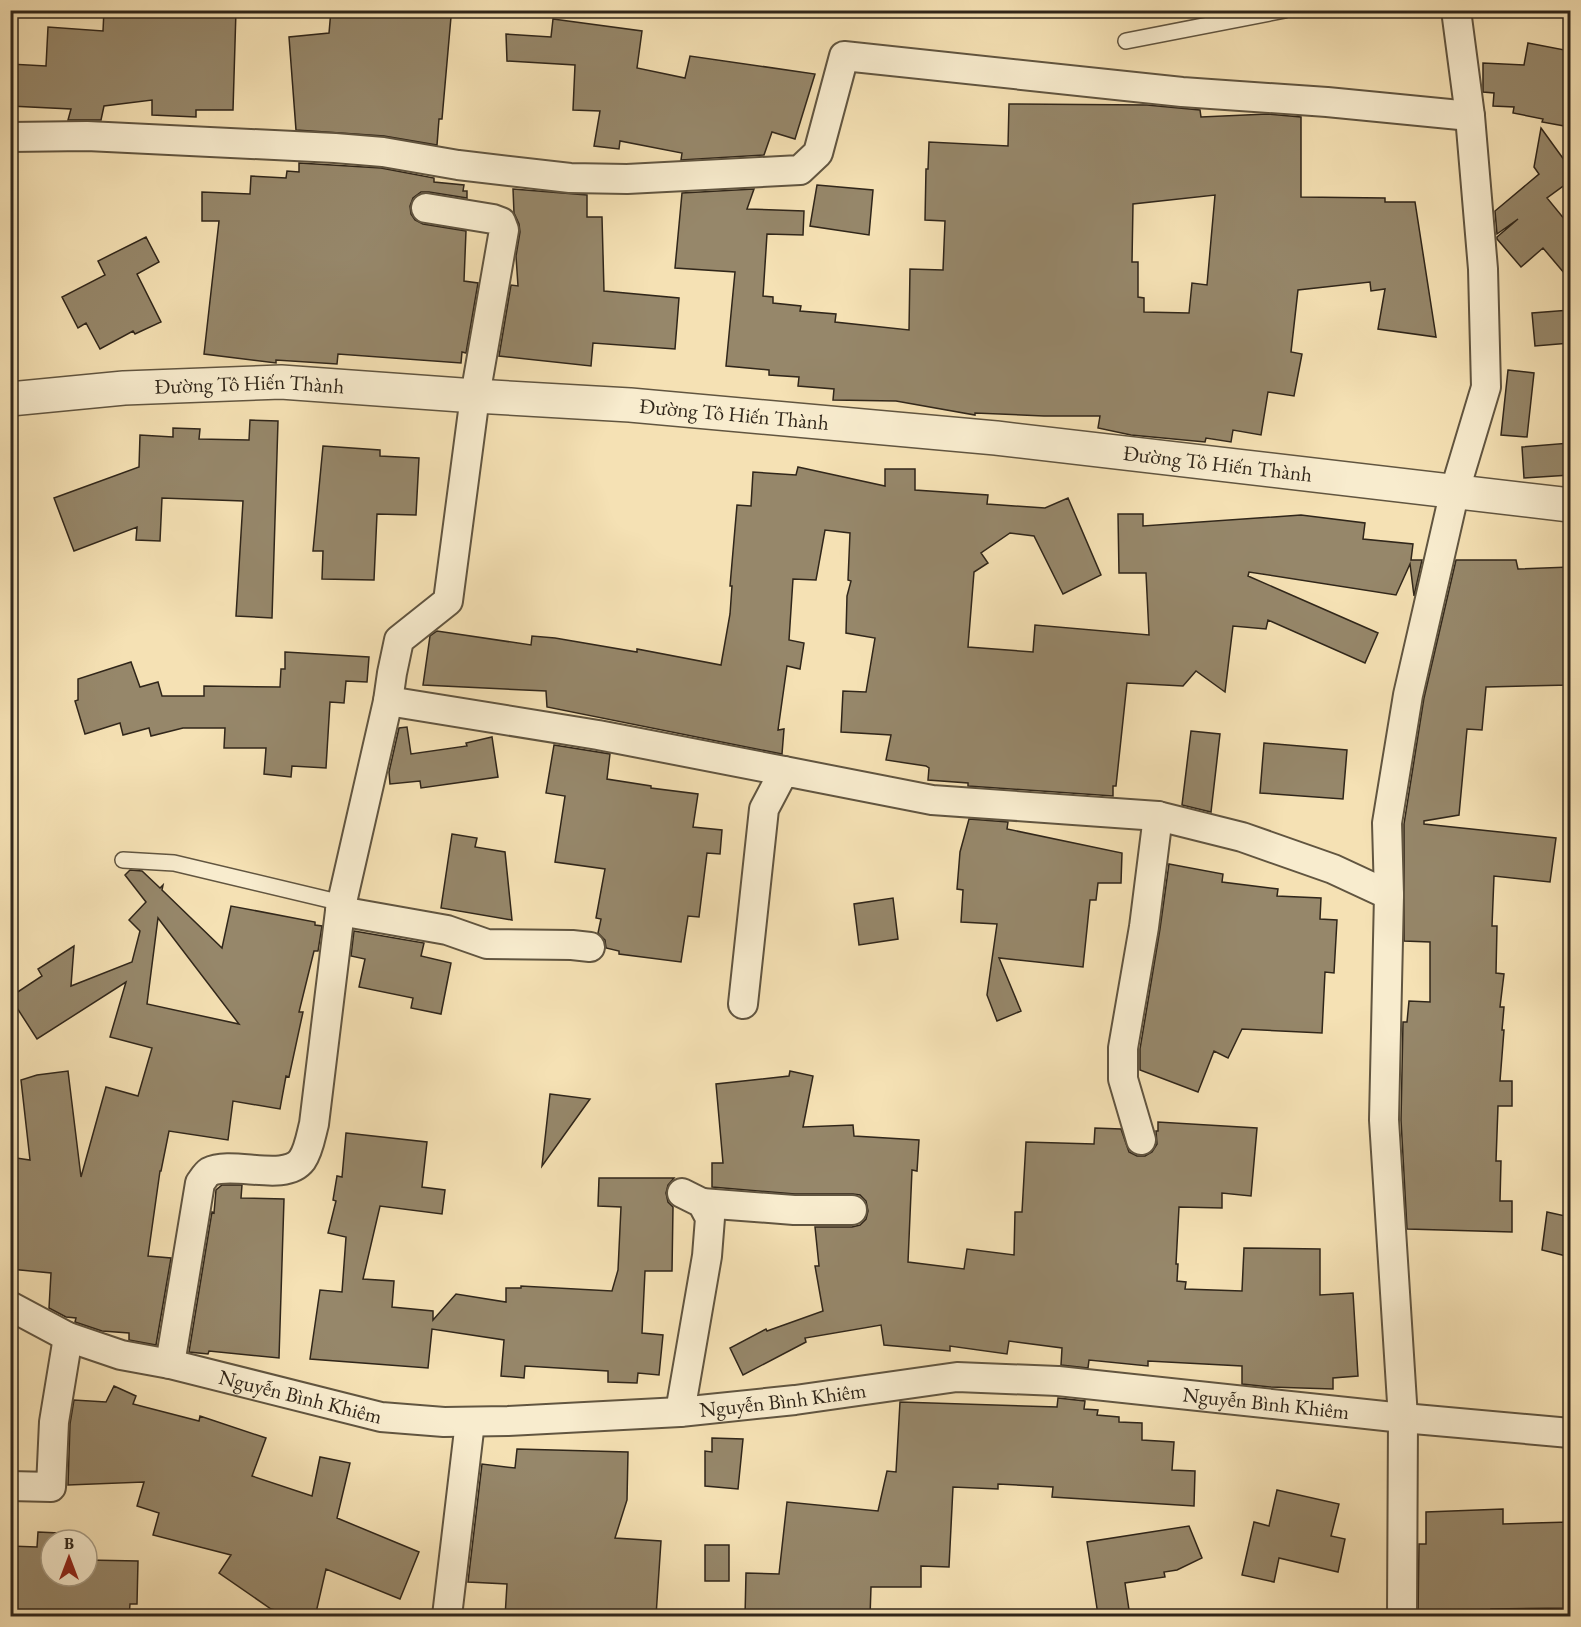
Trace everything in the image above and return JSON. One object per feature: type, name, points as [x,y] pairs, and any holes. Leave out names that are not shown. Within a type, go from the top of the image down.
[{"type":"street","points":[[1402,1617],[1403,1418],[1384,1120],[1389,895],[1387,823],[1406,707],[1455,490],[1486,387],[1483,269],[1470,116],[1456,10]]},
{"type":"street","points":[[10,137],[87,136],[335,148],[383,152],[458,165],[570,178],[627,179],[800,170],[818,153],[844,56],[1182,92],[1328,102],[1470,116]]},
{"type":"street","points":[[170,1364],[200,1183],[208,1172],[222,1169],[293,1168],[302,1160],[309,1144],[314,1124],[341,907],[388,701],[399,640],[448,601],[475,396],[504,230],[501,222],[494,219],[426,208]]},
{"type":"street","name":"Đường Tô Hiến Thành","points":[[10,399],[124,388],[281,382],[630,405],[984,437],[1570,505]]},
{"type":"street","points":[[388,701],[598,735],[932,800],[1158,816],[1242,837],[1334,869],[1389,895]]},
{"type":"street","points":[[743,1004],[764,809],[784,771]]},
{"type":"street","points":[[1141,1140],[1123,1079],[1123,1048],[1158,816]]},
{"type":"street","points":[[341,907],[447,930],[487,944],[590,947]]},
{"type":"street","points":[[680,1412],[707,1256],[710,1218],[692,1198],[794,1210],[852,1210]]},
{"type":"street","name":"Nguyễn Bình Khiêm","points":[[10,1306],[68,1337],[121,1355],[170,1364],[381,1417],[470,1422],[680,1412],[795,1401],[957,1377],[1058,1381],[1403,1418],[1570,1433]]},
{"type":"street","points":[[10,1486],[51,1487],[54,1422],[68,1337]]},
{"type":"street","points":[[447,1616],[470,1422]]},
{"type":"lane","points":[[1126,41],[1285,10]]},
{"type":"lane","points":[[123,860],[174,863],[341,907]]},
{"type":"building","points":[[104,10],[236,10],[233,110],[196,110],[196,117],[152,115],[152,100],[104,106],[101,120],[68,120],[71,109],[10,106],[10,64],[46,66],[48,27],[103,31]]},
{"type":"building","points":[[331,10],[364,10],[451,17],[442,119],[439,119],[437,145],[384,136],[296,130],[289,37],[329,33]]},
{"type":"building","points":[[553,19],[642,31],[637,68],[685,78],[690,56],[815,74],[795,139],[772,132],[764,155],[681,160],[682,153],[620,141],[619,149],[594,146],[600,111],[573,110],[575,65],[507,61],[506,34],[551,37]]},
{"type":"building","points":[[1528,43],[1570,51],[1570,127],[1542,122],[1543,119],[1513,113],[1514,107],[1493,106],[1494,93],[1483,92],[1483,63],[1524,65]]},
{"type":"building","points":[[1009,104],[1147,105],[1200,110],[1201,117],[1268,114],[1301,117],[1301,197],[1385,198],[1385,202],[1415,202],[1436,337],[1378,329],[1385,289],[1371,291],[1370,282],[1298,290],[1291,352],[1302,354],[1294,396],[1268,392],[1261,435],[1233,430],[1231,442],[1206,438],[1205,442],[1131,435],[1098,428],[1100,416],[975,413],[975,415],[896,401],[833,400],[834,389],[798,386],[799,377],[769,375],[769,370],[726,366],[735,272],[675,268],[682,193],[754,189],[747,209],[804,211],[803,235],[767,234],[763,296],[773,297],[773,303],[801,306],[800,311],[836,314],[835,322],[909,330],[910,269],[943,270],[945,221],[925,220],[929,142],[1008,146]],"holes":[[[1215,195],[1207,285],[1192,283],[1189,313],[1144,312],[1144,298],[1138,297],[1138,262],[1132,262],[1133,204]]]},
{"type":"building","points":[[1541,128],[1570,168],[1570,181],[1547,198],[1570,226],[1570,280],[1543,248],[1521,267],[1497,239],[1518,219],[1497,234],[1495,211],[1539,174],[1534,167]]},
{"type":"building","points":[[299,163],[381,168],[434,178],[434,182],[464,185],[463,191],[467,191],[467,198],[421,192],[413,198],[410,206],[415,220],[423,224],[466,231],[464,281],[478,283],[466,353],[462,352],[461,363],[338,354],[337,364],[276,360],[276,363],[204,354],[219,221],[202,221],[202,192],[250,194],[251,176],[286,178],[287,171],[299,172]]},
{"type":"building","points":[[817,185],[873,190],[869,235],[810,226]]},
{"type":"building","points":[[513,189],[587,195],[587,217],[602,217],[604,291],[679,298],[675,349],[593,343],[591,366],[499,356],[511,285],[518,286],[516,256],[520,232],[514,213]]},
{"type":"building","points":[[146,237],[159,262],[137,274],[161,322],[135,334],[133,331],[100,349],[86,323],[78,328],[62,297],[105,275],[98,261]]},
{"type":"building","points":[[1570,310],[1570,343],[1535,346],[1532,313]]},
{"type":"building","points":[[1508,370],[1534,373],[1527,437],[1501,435]]},
{"type":"building","points":[[250,420],[278,421],[272,618],[236,616],[243,501],[162,498],[160,541],[136,540],[137,527],[74,551],[54,498],[139,467],[140,435],[173,437],[173,428],[200,429],[199,439],[249,440]]},
{"type":"building","points":[[1570,443],[1570,475],[1524,478],[1522,447]]},
{"type":"building","points":[[323,446],[380,450],[380,456],[419,458],[416,515],[377,514],[374,580],[322,579],[323,551],[313,551]]},
{"type":"building","points":[[798,467],[885,486],[885,469],[915,469],[915,490],[988,495],[987,504],[1045,508],[1068,498],[1101,575],[1063,594],[1034,536],[1010,533],[981,553],[988,563],[974,572],[968,647],[1033,652],[1035,625],[1149,635],[1146,573],[1119,573],[1118,514],[1143,514],[1143,526],[1301,515],[1365,523],[1363,539],[1413,544],[1411,560],[1422,560],[1414,596],[1410,564],[1396,595],[1249,572],[1248,576],[1378,633],[1365,663],[1268,620],[1266,629],[1233,626],[1225,692],[1196,671],[1183,686],[1127,683],[1113,796],[968,786],[968,783],[928,780],[929,768],[926,766],[886,760],[891,735],[841,732],[843,691],[866,692],[875,638],[846,633],[847,596],[851,581],[848,580],[850,533],[825,530],[816,580],[793,579],[789,640],[804,643],[800,669],[787,666],[778,730],[784,729],[782,754],[547,707],[546,691],[423,685],[430,636],[437,631],[531,645],[532,636],[555,638],[637,652],[637,649],[721,665],[730,614],[737,505],[751,506],[753,472],[796,475]]},
{"type":"building","points":[[1456,560],[1516,560],[1518,569],[1570,567],[1570,685],[1486,687],[1482,730],[1467,729],[1459,815],[1424,821],[1424,824],[1556,838],[1550,882],[1494,876],[1492,926],[1497,926],[1496,973],[1504,974],[1500,1007],[1504,1007],[1502,1030],[1504,1030],[1500,1081],[1512,1081],[1512,1106],[1498,1106],[1496,1161],[1501,1161],[1500,1201],[1512,1201],[1512,1232],[1407,1229],[1401,1120],[1403,1022],[1407,1022],[1409,1001],[1430,1002],[1430,942],[1404,941],[1404,824],[1424,698]]},
{"type":"building","points":[[285,652],[369,657],[367,682],[346,681],[344,703],[330,702],[326,768],[292,766],[291,777],[264,774],[266,748],[224,748],[225,728],[183,728],[151,736],[149,728],[123,735],[120,723],[85,734],[75,701],[78,700],[78,679],[131,662],[140,687],[158,682],[162,696],[204,696],[204,686],[280,687],[281,669],[285,669]]},
{"type":"building","points":[[407,727],[411,754],[467,746],[466,743],[492,737],[498,777],[421,788],[420,781],[390,784],[389,772],[399,728]]},
{"type":"building","points":[[1191,731],[1220,734],[1211,812],[1182,805]]},
{"type":"building","points":[[1264,743],[1347,750],[1343,799],[1260,793]]},
{"type":"building","points":[[554,745],[610,754],[607,779],[698,794],[693,827],[722,830],[720,854],[707,853],[699,917],[688,916],[681,962],[619,954],[619,951],[606,948],[605,940],[598,933],[601,919],[596,918],[605,869],[555,862],[565,796],[546,793]]},
{"type":"building","points":[[969,819],[1008,822],[1007,829],[1122,853],[1121,883],[1098,883],[1096,900],[1090,900],[1083,967],[999,958],[1021,1011],[997,1021],[987,995],[997,924],[961,922],[963,890],[957,889],[960,852]]},
{"type":"building","points":[[452,834],[477,838],[475,847],[505,852],[512,920],[441,908]]},
{"type":"building","points":[[1169,864],[1223,874],[1222,882],[1278,889],[1277,896],[1321,898],[1320,919],[1337,920],[1334,973],[1325,972],[1322,1033],[1242,1029],[1228,1058],[1214,1051],[1198,1092],[1140,1070],[1140,1049]]},
{"type":"building","points":[[130,870],[142,871],[160,888],[163,885],[162,890],[222,948],[231,906],[315,922],[315,925],[322,926],[318,951],[314,951],[299,1012],[303,1012],[280,1109],[233,1101],[228,1140],[169,1131],[160,1171],[148,1256],[171,1258],[156,1345],[129,1340],[129,1333],[102,1331],[75,1322],[76,1318],[66,1317],[49,1308],[51,1273],[10,1269],[10,1157],[30,1160],[21,1080],[37,1075],[68,1071],[81,1177],[106,1087],[138,1096],[152,1048],[110,1037],[126,982],[37,1039],[10,997],[42,976],[38,969],[74,946],[71,986],[132,962],[140,931],[129,920],[146,902],[125,875]],"holes":[[[158,918],[239,1024],[147,1004]]]},
{"type":"building","points":[[893,898],[898,939],[859,945],[854,904]]},
{"type":"building","points":[[354,931],[424,943],[421,956],[451,963],[441,1014],[411,1008],[413,998],[359,987],[365,959],[351,956]]},
{"type":"building","points":[[790,1071],[813,1076],[803,1127],[853,1125],[854,1136],[919,1140],[917,1171],[912,1170],[908,1262],[964,1269],[967,1249],[1014,1255],[1015,1212],[1022,1212],[1026,1142],[1094,1144],[1095,1128],[1121,1129],[1129,1152],[1137,1156],[1145,1156],[1152,1152],[1157,1144],[1158,1122],[1257,1128],[1251,1196],[1222,1193],[1222,1208],[1179,1207],[1177,1281],[1186,1282],[1185,1289],[1242,1291],[1244,1248],[1320,1249],[1320,1295],[1353,1293],[1358,1376],[1333,1378],[1333,1389],[1242,1384],[1242,1366],[1148,1361],[1148,1366],[1089,1360],[1088,1368],[1061,1365],[1062,1348],[1009,1341],[1007,1354],[950,1346],[950,1351],[884,1345],[881,1325],[805,1338],[806,1342],[743,1375],[730,1348],[766,1329],[767,1331],[823,1311],[815,1266],[819,1266],[815,1227],[860,1225],[866,1219],[868,1211],[866,1201],[860,1195],[795,1194],[712,1187],[712,1163],[723,1163],[716,1084],[789,1076]]},
{"type":"building","points":[[550,1094],[590,1099],[542,1166]]},
{"type":"building","points":[[346,1133],[427,1142],[422,1187],[445,1190],[442,1214],[380,1206],[363,1279],[394,1281],[392,1307],[433,1311],[433,1320],[456,1294],[506,1302],[506,1288],[521,1288],[521,1286],[612,1291],[618,1270],[621,1207],[598,1206],[599,1178],[674,1178],[668,1185],[666,1193],[668,1202],[673,1207],[672,1271],[645,1271],[642,1333],[663,1335],[659,1375],[638,1373],[637,1383],[608,1382],[608,1371],[525,1366],[524,1378],[501,1376],[504,1340],[432,1329],[428,1368],[310,1359],[320,1290],[342,1292],[346,1237],[328,1233],[336,1201],[333,1200],[337,1176],[342,1177]]},
{"type":"building","points":[[222,1185],[242,1185],[241,1198],[284,1199],[279,1358],[209,1351],[208,1354],[189,1352],[212,1212],[214,1213],[216,1190]]},
{"type":"building","points":[[1547,1212],[1570,1217],[1570,1257],[1542,1250]]},
{"type":"building","points":[[114,1386],[136,1396],[133,1404],[199,1421],[200,1416],[266,1438],[252,1476],[312,1496],[320,1457],[350,1463],[337,1518],[419,1552],[400,1599],[326,1569],[315,1617],[271,1609],[219,1573],[231,1555],[153,1535],[159,1513],[137,1506],[144,1482],[68,1485],[70,1424],[74,1400],[106,1402]]},
{"type":"building","points":[[1058,1398],[1085,1401],[1084,1409],[1098,1410],[1097,1415],[1119,1417],[1119,1422],[1142,1423],[1142,1440],[1174,1442],[1172,1470],[1195,1471],[1194,1506],[1052,1497],[1053,1487],[998,1484],[998,1489],[953,1487],[949,1567],[921,1566],[921,1587],[871,1587],[870,1617],[745,1617],[746,1573],[779,1574],[787,1502],[878,1511],[887,1471],[896,1472],[900,1402],[1057,1407]]},
{"type":"building","points":[[712,1438],[743,1439],[738,1489],[705,1486],[705,1451],[712,1452]]},
{"type":"building","points":[[517,1449],[628,1452],[627,1500],[615,1538],[661,1541],[656,1616],[572,1611],[571,1617],[505,1617],[507,1584],[468,1582],[482,1464],[515,1468]]},
{"type":"building","points":[[1277,1490],[1339,1504],[1331,1536],[1345,1539],[1338,1572],[1279,1558],[1274,1582],[1242,1575],[1254,1522],[1269,1526]]},
{"type":"building","points":[[1503,1509],[1503,1524],[1570,1522],[1570,1608],[1491,1609],[1492,1617],[1418,1617],[1419,1544],[1426,1544],[1426,1512]]},
{"type":"building","points":[[1189,1526],[1202,1558],[1177,1570],[1164,1572],[1165,1577],[1125,1583],[1129,1610],[1098,1615],[1087,1542]]},
{"type":"building","points":[[39,1532],[39,1588],[99,1588],[99,1560],[138,1561],[137,1604],[130,1604],[129,1617],[10,1617],[10,1546],[37,1547]]},
{"type":"building","points":[[705,1545],[729,1545],[729,1581],[705,1581]]}]
